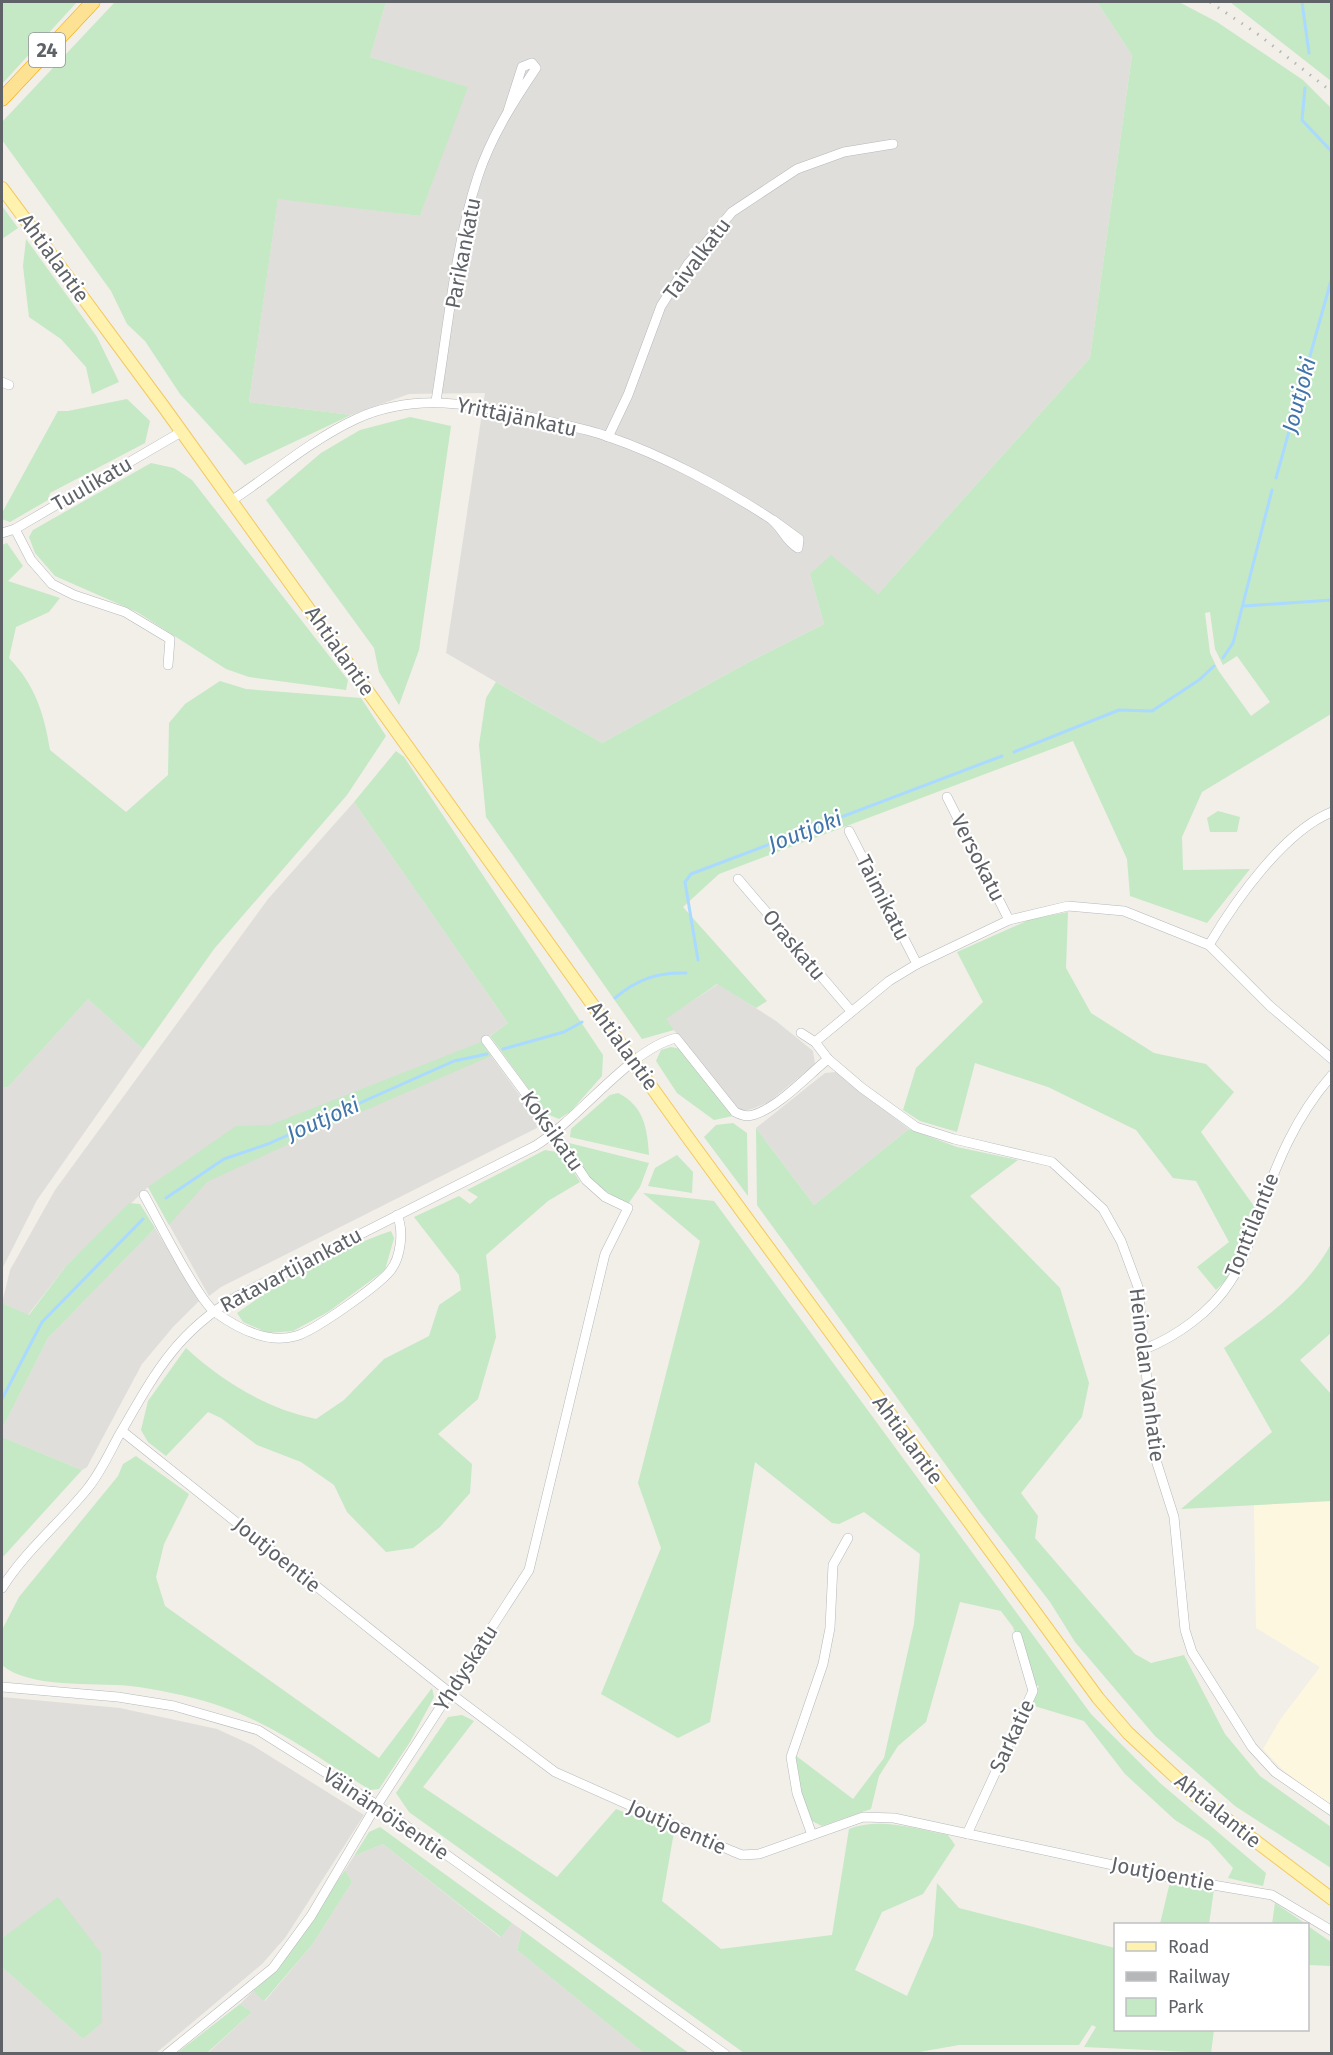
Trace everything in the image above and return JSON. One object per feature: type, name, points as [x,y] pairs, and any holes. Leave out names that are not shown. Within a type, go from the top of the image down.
[{"type":"highway","name":"24","points":[[2,99],[93,2]]},
{"type":"main road","name":"Ahtialantie","points":[[2,188],[231,501],[634,1062],[1098,1698],[1128,1733],[1196,1796],[1231,1826],[1332,1899]]},
{"type":"main road","name":"Ahtialantie","points":[[1288,1865],[1332,1888]]},
{"type":"street","name":"Parikankatu","points":[[436,401],[462,248],[478,176],[508,111],[522,67],[532,63],[536,68],[508,111]]},
{"type":"street","name":"Taivalkatu","points":[[608,436],[628,395],[662,306],[688,264],[732,212],[797,169],[844,152],[893,144]]},
{"type":"street","name":"Yrittäjänkatu","points":[[231,501],[314,443],[357,419],[411,403],[436,401],[487,407],[608,436],[664,460],[773,520]]},
{"type":"street","name":"Tuulikatu","points":[[2,532],[15,529],[181,432]]},
{"type":"street","points":[[15,529],[31,560],[52,584],[74,595],[125,612],[170,639],[168,665]]},
{"type":"street","name":"Versokatu","points":[[947,797],[1010,920]]},
{"type":"street","points":[[1209,945],[1289,840],[1314,819],[1332,812]]},
{"type":"street","name":"Taimikatu","points":[[849,831],[917,964]]},
{"type":"street","name":"Oraskatu","points":[[738,879],[851,1011]]},
{"type":"street","points":[[815,1042],[889,981],[917,964],[1010,920],[1068,906],[1124,911],[1209,945],[1270,1006],[1332,1059]]},
{"type":"street","name":"Heinolan Vanhatie","points":[[801,1033],[815,1042],[828,1059],[894,1113],[916,1127],[954,1139],[1052,1162],[1103,1209],[1121,1241],[1138,1287],[1154,1454],[1174,1517],[1185,1630],[1192,1652],[1252,1746],[1275,1772],[1332,1811]]},
{"type":"street","name":"Ratavartijankatu","points":[[2,1588],[14,1568],[88,1488],[158,1367],[187,1333],[213,1311],[555,1133],[646,1051],[676,1038],[735,1112],[744,1116],[754,1115],[772,1105],[828,1059]]},
{"type":"street","name":"Koksikatu","points":[[486,1040],[555,1133],[586,1180],[605,1197],[628,1208]]},
{"type":"street","name":"Tonttilantie","points":[[1145,1349],[1206,1311],[1232,1281],[1278,1160],[1312,1096],[1332,1075]]},
{"type":"street","points":[[144,1195],[213,1311],[253,1334],[274,1337],[296,1336],[329,1317],[391,1270],[399,1246],[402,1226],[397,1215]]},
{"type":"street","name":"Yhdyskatu","points":[[167,2054],[273,1968],[311,1917],[377,1805],[529,1570],[604,1254],[628,1208]]},
{"type":"street","name":"Joutjoentie","points":[[122,1431],[450,1693],[555,1772],[732,1851],[742,1855],[759,1854],[863,1817],[894,1818],[1178,1879],[1272,1895],[1332,1930]]},
{"type":"street","points":[[812,1835],[797,1793],[791,1757],[823,1664],[830,1628],[833,1565],[848,1538]]},
{"type":"street","name":"Sarkatie","points":[[967,1834],[1033,1691],[1017,1636]]},
{"type":"street","name":"Väinämöisentie","points":[[2,1687],[118,1697],[174,1706],[258,1730],[377,1805],[725,2054]]},
{"type":"shaded area","points":[[386,2],[1097,2],[1132,55],[1090,358],[878,594],[810,574],[824,624],[749,662],[602,743],[446,653],[485,393],[409,394],[351,415],[249,402],[278,198],[420,216],[467,87],[370,57]]},
{"type":"shaded area","points":[[354,802],[508,1023],[481,1042],[539,1122],[537,1128],[221,1287],[209,1296],[148,1187],[67,1265],[28,1315],[2,1303],[10,1270],[55,1190],[268,899]]},
{"type":"shaded area","points":[[718,984],[776,1021],[813,1051],[815,1064],[769,1102],[752,1109],[743,1111],[736,1108],[665,1019]]},
{"type":"shaded area","points":[[88,999],[143,1049],[37,1200],[2,1269],[2,1088],[8,1087]]},
{"type":"shaded area","points":[[836,1072],[909,1129],[814,1205],[756,1128],[825,1073]]},
{"type":"shaded area","points":[[155,1228],[199,1301],[173,1327],[142,1364],[87,1467],[82,1470],[2,1437],[2,1429],[48,1338]]},
{"type":"shaded area","points":[[1331,1501],[1331,1806],[1284,1771],[1263,1749],[1280,1720],[1320,1667],[1256,1628],[1254,1505]]},
{"type":"shaded area","points":[[2,1697],[120,1708],[217,1729],[252,1745],[364,1815],[285,1938],[262,1964],[156,2053],[2,2053],[2,1967],[83,2039],[102,2023],[59,1898],[2,1938]]},
{"type":"shaded area","points":[[383,1844],[500,1937],[512,1923],[522,1930],[517,1950],[644,2053],[207,2054],[252,2012],[240,2004],[253,1991],[265,2001],[312,1945],[352,1882],[345,1870],[354,1856]]},
{"type":"green space","points":[[2,2],[77,2],[2,84]]},
{"type":"green space","points":[[115,2],[386,2],[370,57],[468,87],[420,216],[278,199],[249,402],[351,415],[245,465],[180,394],[145,341],[127,324],[111,291],[2,140],[2,122]]},
{"type":"green space","points":[[1097,2],[1179,2],[1217,22],[1303,80],[1331,108],[1331,714],[1202,792],[1182,837],[1183,870],[1250,869],[1207,923],[1130,896],[1127,859],[1073,741],[719,874],[683,907],[767,1001],[756,1008],[717,984],[666,1019],[674,1030],[642,1039],[486,817],[479,745],[486,698],[496,682],[602,743],[749,662],[824,624],[810,574],[831,555],[878,594],[1090,358],[1132,55]],"holes":[[[1210,612],[1215,649],[1223,665],[1237,656],[1270,702],[1251,716],[1218,670],[1210,653],[1205,613]]]},
{"type":"green space","points":[[1230,2],[1331,2],[1331,81]]},
{"type":"green space","points":[[2,206],[18,228],[2,239]]},
{"type":"green space","points":[[26,239],[97,337],[119,382],[92,394],[86,367],[61,339],[29,317],[23,266]]},
{"type":"green space","points":[[127,399],[150,421],[145,443],[50,493],[48,500],[10,522],[2,519],[2,513],[58,411]]},
{"type":"green space","points":[[410,417],[451,426],[419,650],[399,705],[379,672],[374,648],[266,500],[321,453],[360,430]]},
{"type":"green space","points":[[151,463],[174,468],[192,480],[348,680],[346,690],[249,677],[226,669],[137,612],[55,576],[35,553],[29,537],[33,530]]},
{"type":"green space","points":[[7,543],[23,566],[8,581],[60,598],[49,612],[16,627],[9,658],[26,679],[37,700],[50,750],[126,812],[168,775],[169,723],[185,704],[220,681],[246,689],[361,698],[386,736],[347,795],[214,949],[143,1049],[88,999],[8,1087],[2,1088],[2,545]]},
{"type":"green space","points":[[396,751],[404,757],[603,1055],[602,1076],[571,1111],[559,1119],[547,1114],[490,1036],[508,1023],[354,802]]},
{"type":"green space","points":[[1218,811],[1240,817],[1237,832],[1210,832],[1207,818]]},
{"type":"green space","points":[[1068,912],[1066,968],[1091,1013],[1154,1053],[1206,1064],[1234,1092],[1201,1132],[1256,1209],[1227,1279],[1216,1290],[1197,1267],[1229,1242],[1196,1181],[1173,1178],[1136,1130],[1048,1087],[975,1063],[957,1132],[920,1121],[903,1110],[916,1068],[983,1002],[957,952],[1031,919]]},
{"type":"green space","points":[[481,1042],[491,1056],[308,1135],[207,1182],[169,1225],[148,1187],[236,1126],[270,1125]]},
{"type":"green space","points":[[671,1047],[681,1049],[733,1116],[714,1120],[677,1093],[656,1061],[661,1050]]},
{"type":"green space","points":[[618,1093],[634,1104],[639,1111],[645,1127],[649,1155],[570,1137],[571,1129],[610,1095]]},
{"type":"green space","points":[[733,1123],[747,1133],[748,1196],[704,1137],[716,1125]]},
{"type":"green space","points":[[756,1128],[814,1205],[909,1129],[957,1147],[1018,1160],[970,1196],[1060,1288],[1089,1383],[1082,1417],[1021,1493],[1038,1516],[1035,1538],[1135,1654],[1151,1663],[1184,1655],[1225,1734],[1260,1776],[1331,1827],[1331,1868],[1235,1806],[1155,1736],[1075,1642],[1050,1602],[980,1512],[757,1205]]},
{"type":"green space","points":[[569,1143],[649,1163],[640,1187],[628,1204],[600,1187],[582,1171],[570,1153]]},
{"type":"green space","points":[[545,1150],[562,1153],[580,1182],[548,1201],[486,1255],[496,1337],[478,1399],[438,1434],[472,1464],[470,1493],[440,1527],[413,1548],[386,1552],[347,1512],[334,1485],[301,1462],[257,1445],[221,1418],[208,1412],[166,1456],[148,1442],[141,1430],[148,1401],[186,1348],[230,1383],[263,1401],[298,1414],[316,1419],[344,1400],[384,1359],[429,1336],[439,1305],[461,1290],[459,1275],[414,1217],[459,1196],[470,1204],[478,1197],[467,1190]]},
{"type":"green space","points":[[677,1155],[693,1172],[692,1193],[648,1186],[655,1168]]},
{"type":"green space","points":[[643,1193],[714,1201],[1091,1714],[1160,1783],[1266,1873],[1263,1886],[1228,1878],[1233,1868],[1209,1841],[1175,1820],[1125,1774],[1084,1721],[1031,1705],[1039,1686],[1031,1683],[1013,1627],[1001,1611],[960,1602],[926,1722],[898,1746],[879,1776],[871,1809],[822,1826],[812,1821],[801,1792],[795,1755],[853,1799],[884,1758],[914,1624],[920,1554],[864,1512],[839,1524],[832,1523],[755,1462],[710,1722],[678,1738],[601,1694],[661,1548],[638,1483],[700,1241]]},
{"type":"green space","points":[[129,1203],[140,1204],[155,1228],[48,1338],[2,1429],[2,1303],[29,1315],[67,1265]]},
{"type":"green space","points":[[391,1231],[394,1238],[385,1270],[328,1312],[293,1331],[268,1333],[243,1322],[237,1313],[311,1267]]},
{"type":"green space","points":[[1331,1244],[1331,1333],[1300,1360],[1331,1394],[1331,1501],[1181,1509],[1272,1432],[1224,1348],[1284,1302],[1310,1275]]},
{"type":"green space","points":[[2,1437],[82,1470],[2,1558]]},
{"type":"green space","points":[[136,1456],[189,1494],[164,1544],[156,1577],[165,1606],[379,1758],[432,1688],[434,1697],[410,1742],[379,1789],[370,1790],[275,1731],[214,1704],[140,1687],[45,1681],[14,1673],[2,1665],[2,1630],[19,1597],[118,1476],[123,1464]]},
{"type":"green space","points":[[462,1715],[474,1721],[423,1787],[557,1877],[616,1809],[674,1832],[662,1901],[721,1949],[832,1935],[849,1829],[886,1824],[948,1835],[955,1845],[923,1894],[882,1912],[855,1970],[907,1996],[933,1936],[937,1883],[959,1908],[1114,1948],[1114,2031],[1214,2031],[1211,2053],[1084,2047],[1096,2027],[1092,2025],[1079,2045],[959,2045],[908,2054],[744,2053],[409,1812],[396,1793],[448,1717]]},
{"type":"green space","points":[[380,1827],[512,1923],[501,1937],[383,1844],[354,1856],[369,1832]]},
{"type":"green space","points":[[345,1870],[352,1882],[312,1945],[264,2001],[253,1991],[277,1968]]},
{"type":"green space","points":[[1170,1882],[1214,1889],[1209,1923],[1160,1923]]},
{"type":"green space","points":[[58,1897],[101,1953],[102,2023],[83,2039],[2,1967],[2,1938]]},
{"type":"green space","points":[[1275,1903],[1305,1923],[1272,1923]]},
{"type":"green space","points":[[1309,1927],[1331,1942],[1331,1966],[1309,1965]]},
{"type":"green space","points":[[522,1930],[689,2053],[644,2053],[517,1950]]},
{"type":"green space","points":[[240,2004],[252,2012],[207,2053],[177,2053]]},
{"type":"waterway","name":"Joutjoki","points":[[1302,2],[1309,53]]},
{"type":"waterway","name":"Joutjoki","points":[[1305,88],[1302,120],[1332,152]]},
{"type":"waterway","name":"Joutjoki","points":[[1276,478],[1332,277]]},
{"type":"waterway","name":"Joutjoki","points":[[1223,658],[1233,643],[1272,490]]},
{"type":"waterway","name":"Joutjoki","points":[[1244,606],[1332,600]]},
{"type":"waterway","name":"Joutjoki","points":[[1014,752],[1119,710],[1152,711],[1199,680],[1214,666]]},
{"type":"waterway","name":"Joutjoki","points":[[698,960],[685,882],[691,874],[1002,756]]},
{"type":"waterway","name":"Joutjoki","points":[[615,998],[631,986],[648,978],[686,973]]},
{"type":"waterway","name":"Joutjoki","points":[[503,1049],[564,1032],[582,1022]]},
{"type":"waterway","name":"Joutjoki","points":[[166,1198],[224,1159],[268,1144],[454,1061],[487,1054]]},
{"type":"waterway","name":"Joutjoki","points":[[2,1399],[42,1322],[143,1219]]},
{"type":"railway","points":[[1210,2],[1259,35],[1332,92]]}]
